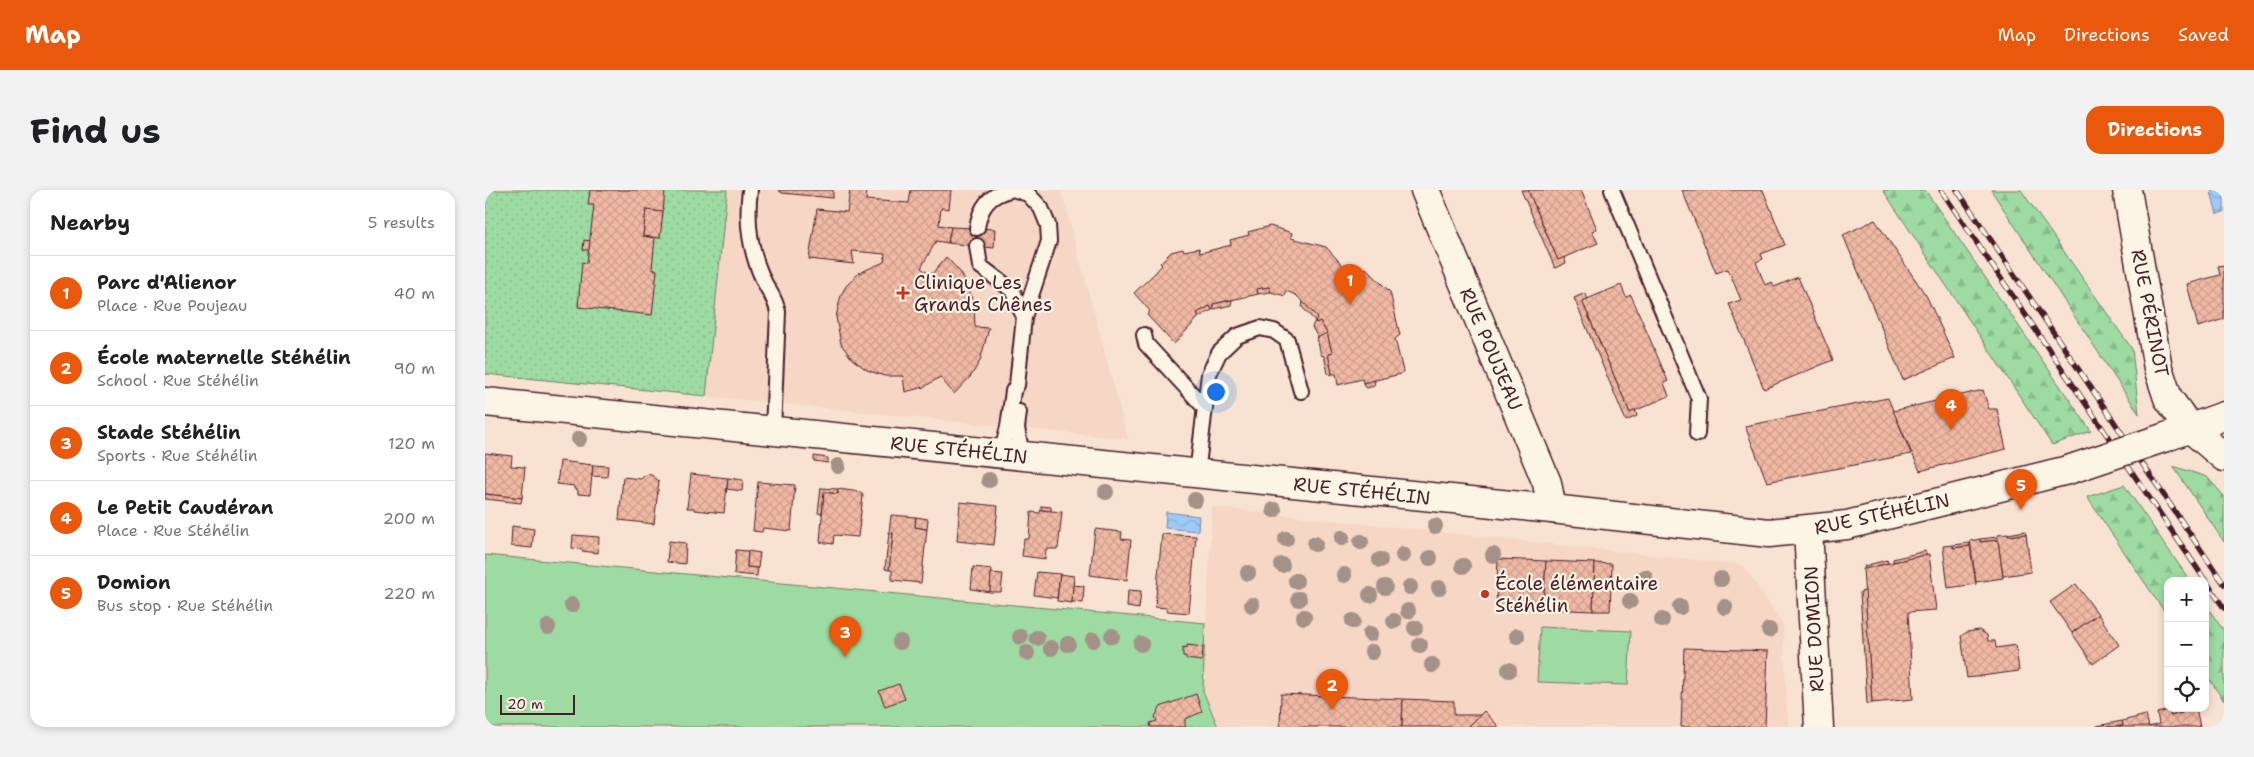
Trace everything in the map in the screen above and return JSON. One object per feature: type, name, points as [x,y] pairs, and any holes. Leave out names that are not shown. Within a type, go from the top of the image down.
[{"type":"street","name":"RUE POUJEAU","points":[[1425,190],[1547,483],[1552,509]]},
{"type":"street","name":"RUE PÉRINOT","points":[[2127,190],[2158,368],[2178,432],[2224,457]]},
{"type":"street","name":"RUE STÉHÉLIN","points":[[485,402],[1552,509],[1769,533],[1856,523],[2068,470],[2224,416]]},
{"type":"street","name":"RUE DOMION","points":[[1808,530],[1819,727]]},
{"type":"lane","points":[[750,190],[747,217],[753,252],[762,279],[774,297],[778,312],[773,431]]},
{"type":"lane","points":[[977,228],[984,205],[999,193],[1010,190]]},
{"type":"lane","points":[[1011,455],[1008,427],[1013,391],[1017,385],[1024,317],[1049,241],[1048,225],[1041,208],[1028,194],[1016,190]]},
{"type":"lane","points":[[1612,190],[1699,399],[1697,434]]},
{"type":"lane","points":[[977,246],[980,266],[1012,290],[1024,317]]},
{"type":"lane","points":[[1197,474],[1209,374],[1219,353],[1237,336],[1260,328],[1274,331],[1287,340],[1301,391]]},
{"type":"lane","points":[[1144,335],[1146,344],[1205,408]]},
{"type":"lane","points":[[1011,455],[1022,395],[1017,385]]},
{"type":"shaded area","name":"Clinique Les Grands Chênes","points":[[727,190],[1061,190],[1128,439],[706,396]]},
{"type":"shaded area","name":"École élémentaire Stéhélin","points":[[1212,507],[1743,565],[1783,624],[1788,727],[1218,727],[1203,691]]},
{"type":"green space","points":[[485,190],[727,190],[706,396],[485,374]]},
{"type":"green space","points":[[1883,190],[1925,190],[2091,431],[2052,445]]},
{"type":"green space","points":[[1991,190],[2021,190],[2132,349],[2139,414]]},
{"type":"green space","points":[[2173,466],[2207,477],[2224,496],[2224,542]]},
{"type":"green space","points":[[2124,485],[2187,577],[2164,577],[2164,611],[2087,497]]},
{"type":"green space","points":[[485,555],[1205,623],[1203,691],[1218,727],[485,727]]},
{"type":"green space","points":[[2209,610],[2224,631],[2224,701],[2209,679]]},
{"type":"green space","points":[[1540,627],[1631,631],[1628,685],[1537,682]]},
{"type":"water","points":[[2224,190],[2224,212],[2217,214],[2211,192]]},
{"type":"water","points":[[1166,512],[1199,516],[1198,531],[1165,528]]},
{"type":"building","points":[[590,190],[665,190],[663,212],[646,210],[643,236],[655,238],[652,269],[657,270],[652,315],[578,307],[582,262],[587,263],[594,205],[588,205]]},
{"type":"building","points":[[778,190],[833,190],[833,198],[782,193]]},
{"type":"building","points":[[850,190],[867,190],[866,200],[909,203],[911,190],[951,190],[949,209],[941,208],[939,225],[951,227],[948,243],[936,241],[921,268],[931,275],[946,257],[961,273],[969,289],[974,305],[975,327],[989,328],[980,361],[971,376],[954,394],[940,377],[924,387],[905,392],[903,376],[884,376],[867,370],[852,359],[841,344],[836,317],[841,295],[846,286],[859,273],[884,262],[885,254],[852,251],[854,264],[809,259],[817,209],[847,212]]},
{"type":"building","points":[[1521,190],[1528,190],[1558,260],[1564,257],[1566,263],[1555,268]]},
{"type":"building","points":[[1528,190],[1581,190],[1597,229],[1592,231],[1598,243],[1558,260]]},
{"type":"building","points":[[1682,190],[1763,190],[1785,245],[1761,254],[1763,259],[1756,262],[1765,285],[1772,282],[1774,287],[1798,277],[1833,360],[1764,389],[1729,304],[1741,300],[1728,269],[1716,273]]},
{"type":"building","points":[[646,210],[663,212],[660,238],[643,236]]},
{"type":"building","points":[[1875,220],[1927,297],[1955,358],[1903,380],[1843,235]]},
{"type":"building","points":[[1270,226],[1292,233],[1291,238],[1326,247],[1356,280],[1366,268],[1390,292],[1400,335],[1395,339],[1403,371],[1401,374],[1363,383],[1362,379],[1338,385],[1336,374],[1332,374],[1328,354],[1332,353],[1327,333],[1320,321],[1316,323],[1315,321],[1318,318],[1296,295],[1286,291],[1285,296],[1271,292],[1269,287],[1257,289],[1258,294],[1213,304],[1214,309],[1212,310],[1210,306],[1197,313],[1199,317],[1174,344],[1147,315],[1150,311],[1134,293],[1155,273],[1162,265],[1160,263],[1171,252],[1199,248],[1200,253],[1231,245],[1230,240],[1249,235],[1248,232]]},
{"type":"building","points":[[951,227],[995,229],[994,248],[948,243]]},
{"type":"building","points":[[584,240],[590,241],[589,250],[583,250]]},
{"type":"building","points":[[2224,265],[2224,319],[2198,327],[2187,284],[2220,275],[2218,266]]},
{"type":"building","points":[[1621,285],[1626,297],[1631,295],[1668,381],[1664,383],[1669,396],[1630,413],[1582,301]]},
{"type":"building","points":[[1269,287],[1271,292],[1258,294],[1257,289]]},
{"type":"building","points":[[1585,293],[1588,299],[1582,301],[1630,413],[1635,410],[1637,416],[1626,421],[1574,298]]},
{"type":"building","points":[[1232,300],[1231,305],[1214,309],[1213,304]]},
{"type":"building","points":[[1303,302],[1318,318],[1315,321],[1302,307]]},
{"type":"building","points":[[1210,306],[1212,310],[1199,317],[1197,313]]},
{"type":"building","points":[[1315,321],[1316,323],[1320,321],[1327,333],[1322,337],[1318,338],[1312,327]]},
{"type":"building","points":[[1327,333],[1332,353],[1328,354],[1332,374],[1330,375],[1324,356],[1321,355],[1317,338]]},
{"type":"building","points":[[1375,380],[1374,386],[1367,388],[1364,386],[1363,383]]},
{"type":"building","points":[[1983,390],[1989,409],[1997,409],[2006,449],[1920,471],[1893,411]]},
{"type":"building","points":[[1888,398],[1911,454],[1767,482],[1745,426]]},
{"type":"building","points":[[485,453],[512,456],[511,466],[525,467],[522,498],[485,494]]},
{"type":"building","points":[[814,456],[828,458],[828,463],[814,461]]},
{"type":"building","points":[[560,461],[593,465],[590,495],[578,494],[578,490],[574,489],[574,486],[557,484]]},
{"type":"building","points":[[593,465],[608,466],[607,477],[592,476]]},
{"type":"building","points":[[650,474],[659,481],[654,524],[619,520],[623,477],[641,479],[645,475]]},
{"type":"building","points":[[691,474],[728,478],[724,513],[687,508]]},
{"type":"building","points":[[728,478],[743,480],[742,491],[727,489]]},
{"type":"building","points":[[758,482],[795,485],[791,531],[763,528],[762,532],[753,531]]},
{"type":"building","points":[[821,488],[838,489],[838,494],[824,492],[822,514],[818,513]]},
{"type":"building","points":[[838,489],[861,492],[863,496],[858,537],[834,535],[833,544],[820,542],[824,492],[838,494]]},
{"type":"building","points":[[485,494],[522,498],[521,503],[485,499]]},
{"type":"building","points":[[960,502],[998,506],[994,545],[957,541]]},
{"type":"building","points":[[1041,506],[1051,507],[1051,511],[1041,510]]},
{"type":"building","points":[[1041,510],[1062,512],[1058,549],[1046,549],[1045,559],[1022,556],[1024,539],[1029,539],[1031,512],[1040,513]]},
{"type":"building","points":[[891,515],[916,517],[915,527],[927,529],[921,583],[892,580],[892,570],[889,570],[893,533],[889,533]]},
{"type":"building","points":[[916,517],[928,519],[927,529],[915,527]]},
{"type":"building","points":[[512,526],[534,529],[532,548],[511,546]]},
{"type":"building","points":[[1095,529],[1122,532],[1121,539],[1131,540],[1127,580],[1090,575]]},
{"type":"building","points":[[2025,531],[2026,534],[2008,536],[2008,534]]},
{"type":"building","points":[[889,533],[893,533],[889,570],[885,569]]},
{"type":"building","points":[[1162,534],[1196,536],[1189,613],[1167,611],[1167,608],[1155,607]]},
{"type":"building","points":[[2008,534],[2008,536],[2026,534],[2031,572],[2003,576],[1997,535]]},
{"type":"building","points":[[573,535],[599,537],[598,553],[572,548]]},
{"type":"building","points":[[1998,537],[1998,540],[1980,542],[1980,539]]},
{"type":"building","points":[[1980,539],[1980,542],[1998,540],[2003,578],[1976,582],[1970,541]]},
{"type":"building","points":[[669,541],[686,543],[685,564],[667,562]]},
{"type":"building","points":[[1970,543],[1970,546],[1953,548],[1953,545]]},
{"type":"building","points":[[1953,545],[1953,548],[1970,546],[1976,584],[1948,588],[1943,546]]},
{"type":"building","points":[[736,550],[748,551],[747,567],[758,568],[757,576],[734,574]]},
{"type":"building","points":[[748,551],[760,553],[758,568],[747,567]]},
{"type":"building","points":[[1925,551],[1927,555],[1893,562],[1893,559]]},
{"type":"building","points":[[1929,554],[1936,610],[1908,612],[1913,699],[1872,703],[1863,569]]},
{"type":"building","points":[[1498,559],[1546,561],[1543,609],[1496,607]]},
{"type":"building","points":[[1887,560],[1888,563],[1865,569],[1864,566]]},
{"type":"building","points":[[1546,561],[1595,563],[1593,611],[1543,609]]},
{"type":"building","points":[[1595,563],[1612,564],[1610,611],[1593,611]]},
{"type":"building","points":[[973,567],[992,569],[990,592],[971,589]]},
{"type":"building","points":[[1037,572],[1060,574],[1057,598],[1034,595]]},
{"type":"building","points":[[991,573],[1003,574],[1001,592],[990,592]]},
{"type":"building","points":[[1060,574],[1074,576],[1072,603],[1057,601]]},
{"type":"building","points":[[2076,584],[2098,614],[2072,633],[2050,602]]},
{"type":"building","points":[[1073,585],[1084,586],[1083,603],[1072,602]]},
{"type":"building","points":[[1128,590],[1141,591],[1139,609],[1127,607]]},
{"type":"building","points":[[1865,591],[1872,703],[1867,704],[1860,592]]},
{"type":"building","points":[[2098,614],[2119,645],[2093,664],[2072,633]]},
{"type":"building","points":[[1979,630],[1987,635],[1988,641],[1995,641],[1996,648],[2016,645],[2019,671],[1967,678],[1961,636],[1967,632]]},
{"type":"building","points":[[1187,645],[1203,647],[1202,661],[1186,659],[1186,656],[1183,656],[1183,647],[1187,648]]},
{"type":"building","points":[[1684,648],[1768,651],[1765,727],[1681,727]]},
{"type":"building","points":[[899,684],[905,699],[885,706],[879,691]]},
{"type":"building","points":[[1196,694],[1202,712],[1185,719],[1185,727],[1151,727],[1150,723],[1157,721],[1155,717],[1160,707]]},
{"type":"building","points":[[1281,694],[1403,699],[1402,727],[1280,727]]},
{"type":"building","points":[[1403,699],[1454,701],[1454,715],[1480,715],[1468,727],[1402,727]]},
{"type":"building","points":[[1484,711],[1499,727],[1468,727]]},
{"type":"building","points":[[2164,711],[2170,712],[2171,716],[2184,712],[2197,712],[2200,727],[2149,727],[2159,724],[2157,713]]},
{"type":"building","points":[[2170,712],[2184,712],[2171,716]]},
{"type":"building","points":[[2146,715],[2149,727],[2119,727],[2123,726],[2122,721]]},
{"type":"building","points":[[2122,721],[2123,726],[2097,727],[2097,726]]},
{"type":"railway","points":[[1941,190],[2224,608]]},
{"type":"railway","points":[[1957,190],[2224,584]]},
{"type":"place","name":"Clinique Les Grands Chênes","points":[[903,293]]},
{"type":"place","name":"Parc d'Alienor","points":[[1350,305]]},
{"type":"place","name":"Le Petit Caudéran","points":[[1951,430]]},
{"type":"place","name":"Domion","points":[[2021,510]]},
{"type":"place","name":"École élémentaire Stéhélin","points":[[1485,594]]},
{"type":"place","name":"Stade Stéhélin","points":[[845,657]]},
{"type":"place","name":"École maternelle Stéhélin","points":[[1332,710]]}]
